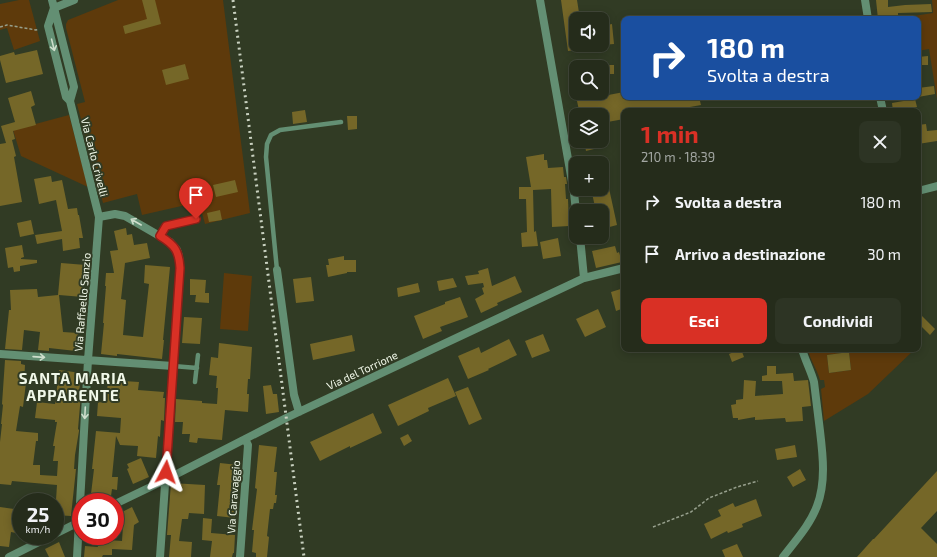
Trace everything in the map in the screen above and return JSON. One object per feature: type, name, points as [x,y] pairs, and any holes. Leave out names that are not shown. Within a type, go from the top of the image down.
[{"type":"street","points":[[48,26],[53,4],[74,0]]},
{"type":"street","points":[[540,0],[575,204]]},
{"type":"street","points":[[865,0],[868,16]]},
{"type":"street","name":"Via Carlo Crivelli","points":[[53,4],[74,87],[70,101]]},
{"type":"street","name":"Via Carlo Crivelli","points":[[48,26],[66,97],[70,101],[99,217]]},
{"type":"street","points":[[921,190],[937,186]]},
{"type":"street","points":[[99,217],[115,214],[125,216],[170,242],[177,250],[180,262],[160,557]]},
{"type":"street","name":"Via Raffaello Sanzio","points":[[81,493],[88,360],[99,217]]},
{"type":"street","points":[[581,244],[584,278]]},
{"type":"street","name":"Via del Torrione","points":[[124,500],[299,412],[584,278],[621,269]]},
{"type":"street","points":[[278,270],[294,395],[299,412]]},
{"type":"street","points":[[783,557],[810,520],[817,507],[823,478],[823,462],[814,382],[802,352]]},
{"type":"street","points":[[0,354],[173,366]]},
{"type":"street","name":"Via Caravaggio","points":[[240,557],[248,445],[245,439]]},
{"type":"street","points":[[9,557],[33,545]]},
{"type":"street","name":"Via Raffaello Sanzio","points":[[77,557],[78,545]]},
{"type":"lane","points":[[278,270],[267,174],[266,144],[271,135],[280,130],[341,122]]},
{"type":"lane","points":[[160,236],[166,226],[196,219]]},
{"type":"lane","points":[[195,382],[198,355]]},
{"type":"lane","points":[[173,366],[196,368]]},
{"type":"path","points":[[0,28],[7,25],[36,30],[48,26]]},
{"type":"path","points":[[653,527],[691,512],[709,498],[737,487],[758,482]]},
{"type":"shaded area","points":[[19,0],[29,0],[40,41],[14,50],[7,28],[0,30],[0,4]]},
{"type":"shaded area","points":[[118,0],[223,0],[250,213],[205,224],[199,202],[142,215],[137,194],[103,203],[77,104],[85,102],[66,24],[68,20]]},
{"type":"shaded area","points":[[932,0],[937,0],[937,99],[929,49],[921,50],[921,16],[914,16],[933,13]]},
{"type":"shaded area","points":[[69,115],[88,187],[21,156],[13,130]]},
{"type":"shaded area","points":[[224,273],[252,276],[248,331],[220,329]]},
{"type":"shaded area","points":[[809,352],[849,352],[912,352],[868,394],[824,421],[821,389],[825,387],[824,380],[820,380]],"holes":[[[849,352],[851,370],[829,373],[827,355]]]},
{"type":"building","points":[[142,0],[155,0],[161,24],[125,34],[123,26],[147,19]]},
{"type":"building","points":[[561,0],[577,0],[579,12],[569,12],[568,51]]},
{"type":"building","points":[[876,0],[888,0],[888,7],[931,4],[932,12],[898,13],[898,16],[878,16]]},
{"type":"building","points":[[612,24],[614,44],[609,44],[609,25]]},
{"type":"building","points":[[37,50],[43,74],[6,83],[0,56],[14,52],[15,55]]},
{"type":"building","points":[[928,56],[928,65],[921,65],[921,57]]},
{"type":"building","points":[[185,64],[189,79],[166,85],[162,70]]},
{"type":"building","points":[[609,65],[614,65],[614,74],[609,74]]},
{"type":"building","points":[[934,86],[935,94],[921,96],[921,88]]},
{"type":"building","points":[[31,91],[35,105],[31,107],[36,125],[13,131],[15,139],[12,140],[16,156],[14,157],[22,202],[0,206],[0,144],[6,143],[1,126],[15,122],[8,98]]},
{"type":"building","points":[[621,93],[621,100],[700,100],[701,105],[684,108],[621,108],[621,120],[609,122],[609,108],[578,108],[577,101],[609,100],[609,95]]},
{"type":"building","points":[[915,100],[917,107],[893,108],[892,103]]},
{"type":"building","points":[[305,110],[307,122],[293,124],[292,112]]},
{"type":"building","points":[[347,116],[357,116],[357,129],[348,130]]},
{"type":"building","points":[[926,124],[927,131],[937,130],[937,141],[921,144],[921,125]]},
{"type":"building","points":[[585,148],[594,148],[594,149],[586,151]]},
{"type":"building","points":[[544,154],[544,160],[547,160],[548,168],[563,167],[564,177],[566,177],[567,184],[565,184],[566,199],[568,199],[569,226],[552,227],[551,189],[533,190],[534,232],[536,231],[538,246],[522,247],[521,233],[527,232],[526,199],[519,199],[519,187],[531,187],[526,157]]},
{"type":"building","points":[[51,176],[52,182],[62,180],[68,209],[77,208],[83,238],[79,238],[80,248],[63,251],[62,239],[37,244],[35,235],[62,231],[56,200],[39,204],[34,179]]},
{"type":"building","points":[[235,180],[238,192],[216,197],[213,185]]},
{"type":"building","points":[[609,188],[617,225],[609,227],[609,204],[594,204],[593,196],[609,196]]},
{"type":"building","points":[[220,210],[222,220],[209,222],[207,213]]},
{"type":"building","points":[[31,220],[34,234],[20,237],[17,223]]},
{"type":"building","points":[[126,228],[127,235],[132,234],[134,245],[147,243],[150,258],[125,263],[121,299],[126,300],[123,335],[143,337],[149,284],[144,283],[145,265],[170,267],[162,359],[117,354],[117,356],[101,354],[106,273],[114,273],[110,251],[118,250],[114,231]]},
{"type":"building","points":[[558,238],[561,256],[543,259],[540,242]]},
{"type":"building","points":[[22,245],[24,257],[21,259],[37,260],[37,263],[20,266],[20,271],[14,272],[13,267],[8,268],[5,248]]},
{"type":"building","points":[[615,246],[617,253],[619,252],[621,262],[596,268],[592,251]]},
{"type":"building","points":[[344,256],[344,260],[356,260],[356,272],[347,272],[328,277],[326,265],[329,265],[328,259]]},
{"type":"building","points":[[61,263],[86,265],[83,297],[59,295],[63,332],[78,333],[76,351],[49,348],[49,351],[38,350],[40,332],[24,330],[22,350],[5,349],[9,310],[11,310],[10,290],[37,289],[38,297],[58,295]]},
{"type":"building","points":[[488,268],[492,286],[515,276],[522,292],[497,303],[498,305],[481,313],[475,299],[484,294],[482,288],[484,287],[483,283],[468,285],[465,276],[479,274],[478,271]]},
{"type":"building","points":[[311,277],[314,301],[296,303],[293,279]]},
{"type":"building","points":[[453,278],[457,287],[439,291],[437,281]]},
{"type":"building","points":[[190,279],[206,280],[205,293],[209,293],[209,303],[195,302],[196,295],[190,295]]},
{"type":"building","points":[[418,283],[420,292],[398,297],[397,288]]},
{"type":"building","points":[[621,289],[621,309],[616,311],[611,292]]},
{"type":"building","points":[[460,297],[468,317],[440,327],[442,331],[423,339],[414,316]]},
{"type":"building","points":[[598,309],[606,327],[585,337],[576,319]]},
{"type":"building","points":[[921,315],[935,329],[930,335],[921,326]]},
{"type":"building","points":[[184,317],[202,318],[200,344],[182,343]]},
{"type":"building","points":[[543,334],[550,351],[532,358],[525,341]]},
{"type":"building","points":[[352,335],[355,351],[313,360],[310,344]]},
{"type":"building","points":[[509,339],[517,355],[468,379],[458,356],[479,347],[481,353]]},
{"type":"building","points":[[219,343],[252,347],[250,379],[248,379],[247,394],[249,394],[248,412],[225,410],[222,440],[198,438],[197,443],[189,442],[190,434],[182,434],[183,422],[175,422],[176,399],[217,404],[217,376],[209,375],[211,357],[218,358]]},
{"type":"building","points":[[734,352],[742,352],[744,357],[732,362],[729,354]]},
{"type":"building","points":[[849,352],[851,370],[829,373],[827,355]]},
{"type":"building","points":[[5,360],[21,361],[21,364],[25,365],[24,382],[26,383],[23,407],[20,406],[16,431],[38,433],[38,441],[36,441],[33,465],[40,465],[40,475],[57,476],[58,461],[53,461],[55,446],[53,446],[57,422],[55,422],[55,420],[35,418],[37,402],[55,404],[59,370],[81,373],[79,394],[81,394],[79,431],[75,455],[74,469],[76,469],[73,493],[72,493],[71,516],[64,516],[64,493],[56,493],[57,485],[12,481],[11,485],[0,484],[2,404]]},
{"type":"building","points":[[767,366],[776,366],[776,374],[793,373],[794,381],[808,380],[811,406],[802,407],[803,421],[786,422],[785,418],[755,420],[755,417],[738,420],[738,418],[733,418],[731,405],[736,404],[736,400],[743,399],[744,380],[756,381],[755,396],[783,394],[782,381],[762,381],[762,376],[767,375]]},
{"type":"building","points":[[448,378],[456,396],[428,408],[429,411],[398,426],[388,405]]},
{"type":"building","points":[[108,380],[139,382],[138,390],[164,392],[164,421],[161,420],[160,437],[158,436],[156,458],[137,456],[138,446],[120,445],[116,436],[112,477],[118,477],[117,490],[112,489],[111,493],[91,493],[96,431],[120,433],[121,418],[97,416],[98,402],[106,403]]},
{"type":"building","points":[[271,385],[273,394],[277,394],[279,412],[266,414],[263,386]]},
{"type":"building","points":[[468,387],[482,419],[469,425],[455,392]]},
{"type":"building","points":[[373,413],[382,433],[350,448],[350,446],[320,461],[310,442]]},
{"type":"building","points":[[408,434],[412,441],[404,446],[400,438]]},
{"type":"building","points":[[259,445],[277,447],[274,472],[277,472],[275,495],[277,495],[276,503],[274,503],[273,509],[270,509],[267,536],[269,537],[267,557],[256,557],[256,553],[252,552],[254,530],[252,530],[257,489],[255,488]]},
{"type":"building","points":[[795,445],[797,457],[777,460],[775,449]]},
{"type":"building","points":[[141,458],[149,477],[133,484],[127,469],[129,468],[127,464]]},
{"type":"building","points":[[220,463],[238,465],[234,499],[236,500],[235,518],[217,516],[220,485],[217,485]]},
{"type":"building","points":[[800,469],[806,480],[793,487],[787,477]]},
{"type":"building","points":[[937,471],[937,511],[921,528],[937,544],[937,557],[857,557],[873,539]]},
{"type":"building","points":[[171,483],[205,485],[204,514],[189,513],[188,519],[182,519],[179,541],[192,542],[191,557],[169,557],[171,535],[167,535]]},
{"type":"building","points":[[756,499],[762,516],[742,524],[743,527],[728,533],[727,531],[711,539],[704,524],[721,516],[718,510],[733,503],[735,507]]},
{"type":"building","points":[[0,507],[12,509],[12,532],[9,547],[0,546]]},
{"type":"building","points":[[132,507],[139,522],[134,525],[132,550],[112,549],[112,555],[103,555],[102,557],[84,557],[85,546],[98,547],[97,545],[124,545],[124,511]]},
{"type":"building","points":[[203,518],[212,519],[211,533],[235,535],[234,553],[232,557],[210,557],[212,541],[202,540]]},
{"type":"building","points":[[737,544],[743,557],[725,557],[722,550]]},
{"type":"building","points":[[53,545],[60,545],[65,557],[49,557],[45,549]]},
{"type":"railway","points":[[233,0],[304,557]]},
{"type":"district","name":"SANTA MARIA APPARENTE","points":[[73,386]]},
{"type":"route","points":[[166,472],[180,262],[177,250],[174,246],[160,236],[166,226],[196,219]]}]
